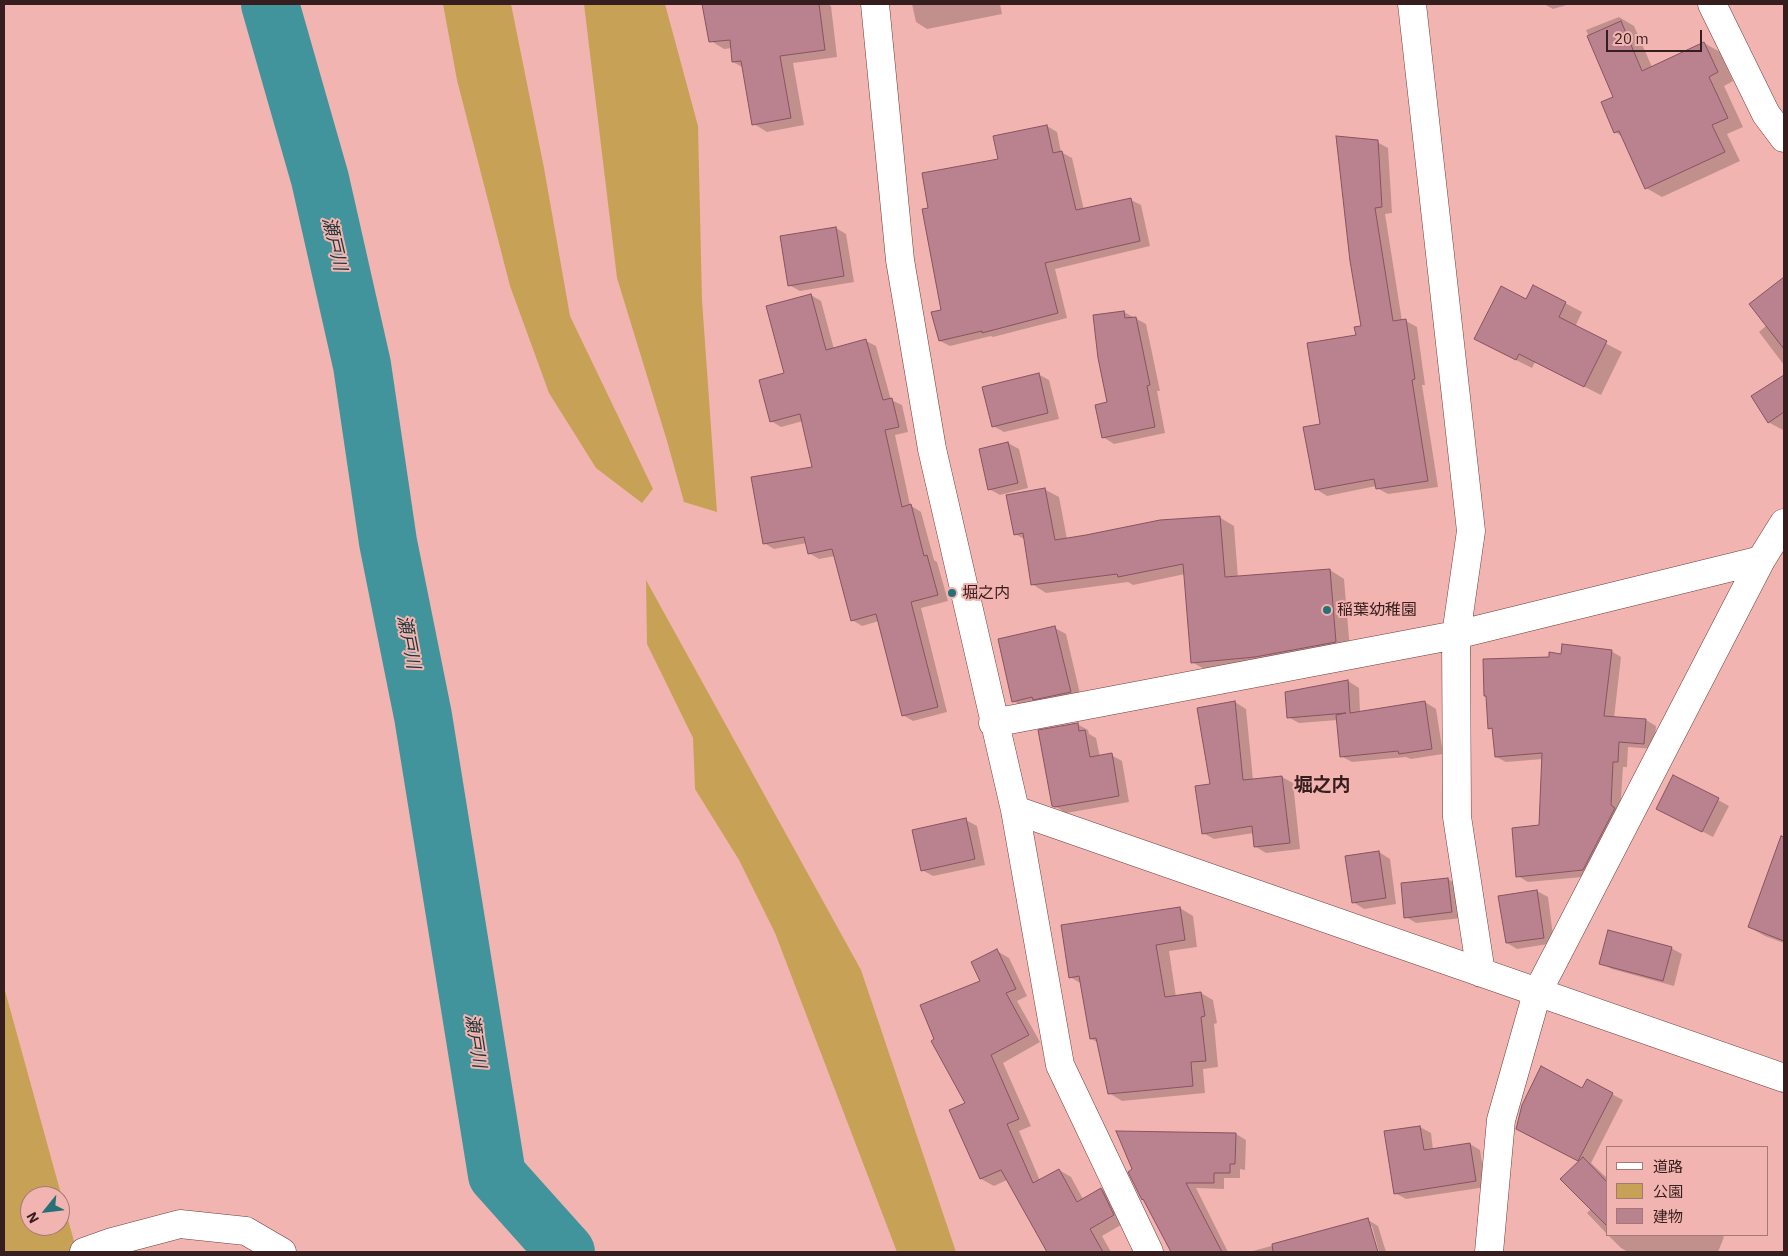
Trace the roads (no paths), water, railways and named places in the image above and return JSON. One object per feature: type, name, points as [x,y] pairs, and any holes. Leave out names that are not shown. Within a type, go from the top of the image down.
[{"type":"street","points":[[875,4],[900,260],[932,449],[1015,810],[1060,1065],[1149,1252]]},
{"type":"street","points":[[1412,4],[1471,531],[1456,635],[1457,817],[1481,973]]},
{"type":"street","points":[[1712,4],[1766,114],[1784,138]]},
{"type":"street","points":[[1489,1252],[1501,1120],[1537,992],[1761,560],[1784,523]]},
{"type":"street","points":[[994,724],[1456,635],[1761,560]]},
{"type":"street","points":[[1015,810],[1784,1078]]},
{"type":"street","points":[[84,1252],[112,1242],[180,1224],[246,1231],[282,1252]]},
{"type":"waterway","name":"瀬戸川","points":[[270,4],[320,179],[362,365],[388,542],[423,716],[497,1175],[566,1252]]},
{"type":"place","name":"堀之内","points":[[952,593]]},
{"type":"place","name":"稲葉幼稚園","points":[[1327,610]]},
{"type":"district","name":"堀之内","points":[[1322,786]]}]
